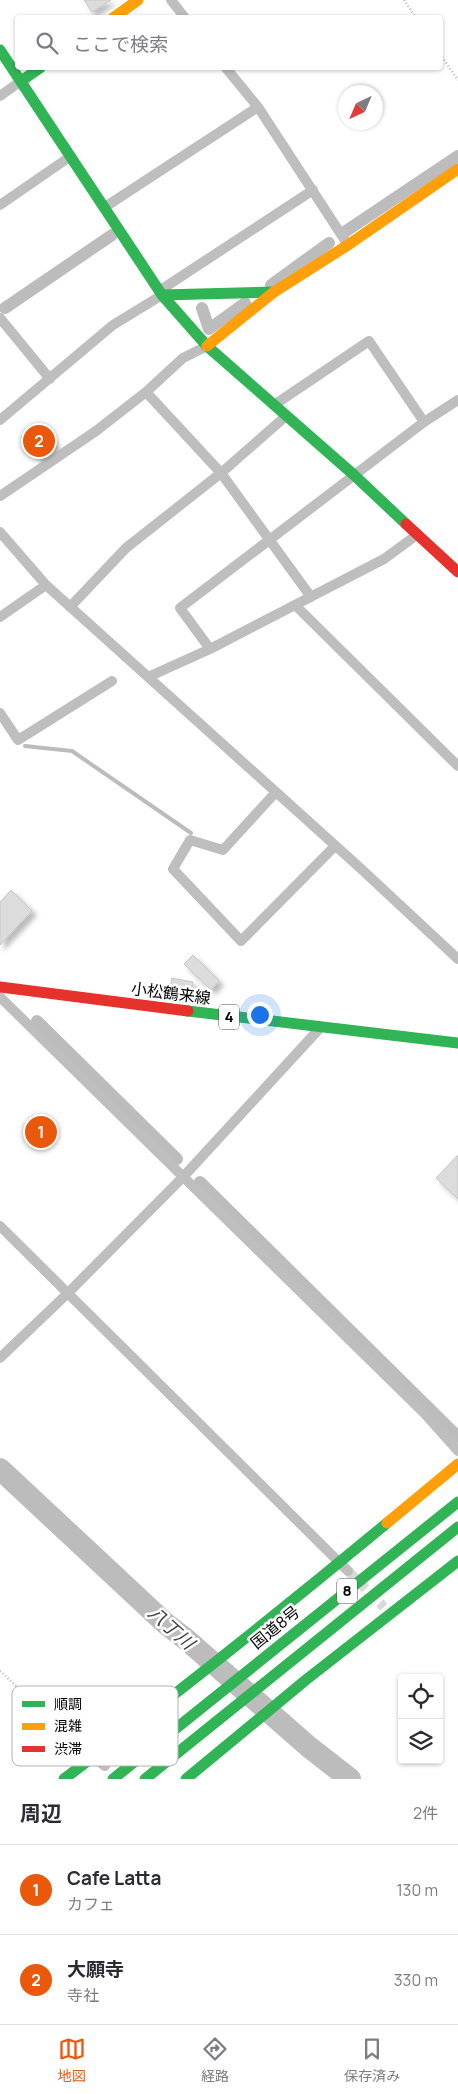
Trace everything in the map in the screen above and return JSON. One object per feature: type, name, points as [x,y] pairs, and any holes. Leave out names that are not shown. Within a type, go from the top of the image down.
[{"type":"main road","points":[[117,15],[138,0]]},
{"type":"main road","points":[[0,50],[161,293],[207,346],[354,475],[458,572]]},
{"type":"main road","points":[[20,81],[37,70]]},
{"type":"main road","points":[[207,346],[274,292],[348,245],[458,169]]},
{"type":"main road","points":[[161,293],[274,292]]},
{"type":"main road","name":"小松鶴来線","points":[[0,987],[320,1028],[458,1043]]},
{"type":"main road","points":[[178,1693],[253,1634],[344,1567],[458,1464]]},
{"type":"main road","name":"8","points":[[424,1529],[458,1492]]},
{"type":"main road","name":"国道8号","points":[[178,1727],[458,1502]]},
{"type":"main road","name":"8","points":[[178,1752],[458,1527]]},
{"type":"main road","name":"8","points":[[435,1545],[458,1533]]},
{"type":"main road","points":[[186,1779],[388,1610],[458,1562]]},
{"type":"main road","points":[[64,1779],[80,1766]]},
{"type":"main road","name":"国道8号","points":[[113,1779],[129,1766]]},
{"type":"main road","name":"8","points":[[145,1779],[161,1766]]},
{"type":"main road","name":"8","points":[[109,1779],[124,1770]]},
{"type":"street","points":[[171,0],[183,15]]},
{"type":"street","points":[[228,70],[258,108],[348,245]]},
{"type":"street","points":[[0,96],[20,81]]},
{"type":"street","points":[[105,207],[258,108]]},
{"type":"street","points":[[0,205],[71,156]]},
{"type":"street","points":[[0,420],[113,325],[313,190]]},
{"type":"street","points":[[0,318],[50,379]]},
{"type":"street","points":[[274,405],[369,341],[424,422]]},
{"type":"street","points":[[0,496],[96,431],[146,392],[183,358],[207,346]]},
{"type":"street","points":[[146,392],[221,472],[311,597]]},
{"type":"street","points":[[210,648],[180,608],[424,422],[458,400]]},
{"type":"street","points":[[70,607],[126,548],[221,472],[286,416]]},
{"type":"street","points":[[0,532],[46,585],[458,959]]},
{"type":"street","points":[[148,677],[210,648],[384,559],[418,534]]},
{"type":"street","points":[[0,617],[46,585]]},
{"type":"street","points":[[295,605],[458,766]]},
{"type":"street","points":[[0,713],[18,740],[112,681]]},
{"type":"street","points":[[276,792],[223,850],[190,840],[173,869],[240,941],[335,846]]},
{"type":"street","points":[[0,997],[425,1414],[458,1451]]},
{"type":"street","points":[[0,1358],[68,1293],[184,1176],[320,1028]]},
{"type":"street","points":[[0,1226],[344,1567]]},
{"type":"path","points":[[404,0],[414,15]]},
{"type":"path","points":[[443,58],[458,80]]},
{"type":"path","points":[[0,1671],[16,1686]]},
{"type":"building","points":[[84,0],[111,0],[92,12]]},
{"type":"building","points":[[39,423],[56,445],[39,459],[21,437]]},
{"type":"building","points":[[11,890],[32,911],[0,945],[0,902]]},
{"type":"building","points":[[193,955],[219,981],[211,990],[184,964]]},
{"type":"building","points":[[172,978],[193,982],[190,998],[168,995]]},
{"type":"building","points":[[458,1155],[458,1199],[436,1178]]},
{"type":"waterway","points":[[346,231],[458,156]]},
{"type":"waterway","points":[[5,308],[112,235]]},
{"type":"waterway","points":[[271,285],[329,243]]},
{"type":"waterway","points":[[202,308],[209,329],[245,303]]},
{"type":"waterway","points":[[25,746],[72,751],[191,833]]},
{"type":"waterway","points":[[37,1021],[177,1159]]},
{"type":"waterway","points":[[200,1182],[458,1437]]},
{"type":"waterway","name":"八丁川","points":[[0,1469],[165,1623],[309,1747],[350,1779]]},
{"type":"tunnel","points":[[348,1571],[384,1607]]},
{"type":"traffic: fast","points":[[0,50],[162,295],[207,346],[354,475],[406,524]]},
{"type":"traffic: fast","points":[[21,81],[37,70]]},
{"type":"traffic: fast","points":[[162,295],[274,292]]},
{"type":"traffic: fast","points":[[188,1011],[458,1043]]},
{"type":"traffic: fast","points":[[178,1727],[458,1502]]},
{"type":"traffic: fast","points":[[178,1691],[387,1523]]},
{"type":"traffic: fast","points":[[178,1752],[458,1527]]},
{"type":"traffic: fast","points":[[186,1779],[307,1679],[458,1561]]},
{"type":"traffic: fast","points":[[64,1779],[81,1766]]},
{"type":"traffic: fast","points":[[113,1779],[129,1766]]},
{"type":"traffic: fast","points":[[145,1779],[161,1766]]},
{"type":"traffic: slow","points":[[117,15],[138,0]]},
{"type":"traffic: slow","points":[[207,346],[274,292],[348,245],[458,169]]},
{"type":"traffic: slow","points":[[387,1523],[458,1464]]},
{"type":"traffic: jam","points":[[406,524],[458,572]]},
{"type":"traffic: jam","points":[[0,987],[188,1011]]},
{"type":"place","name":"大願寺","points":[[39,441]]},
{"type":"place","name":"Cafe Latta","points":[[41,1132]]}]
